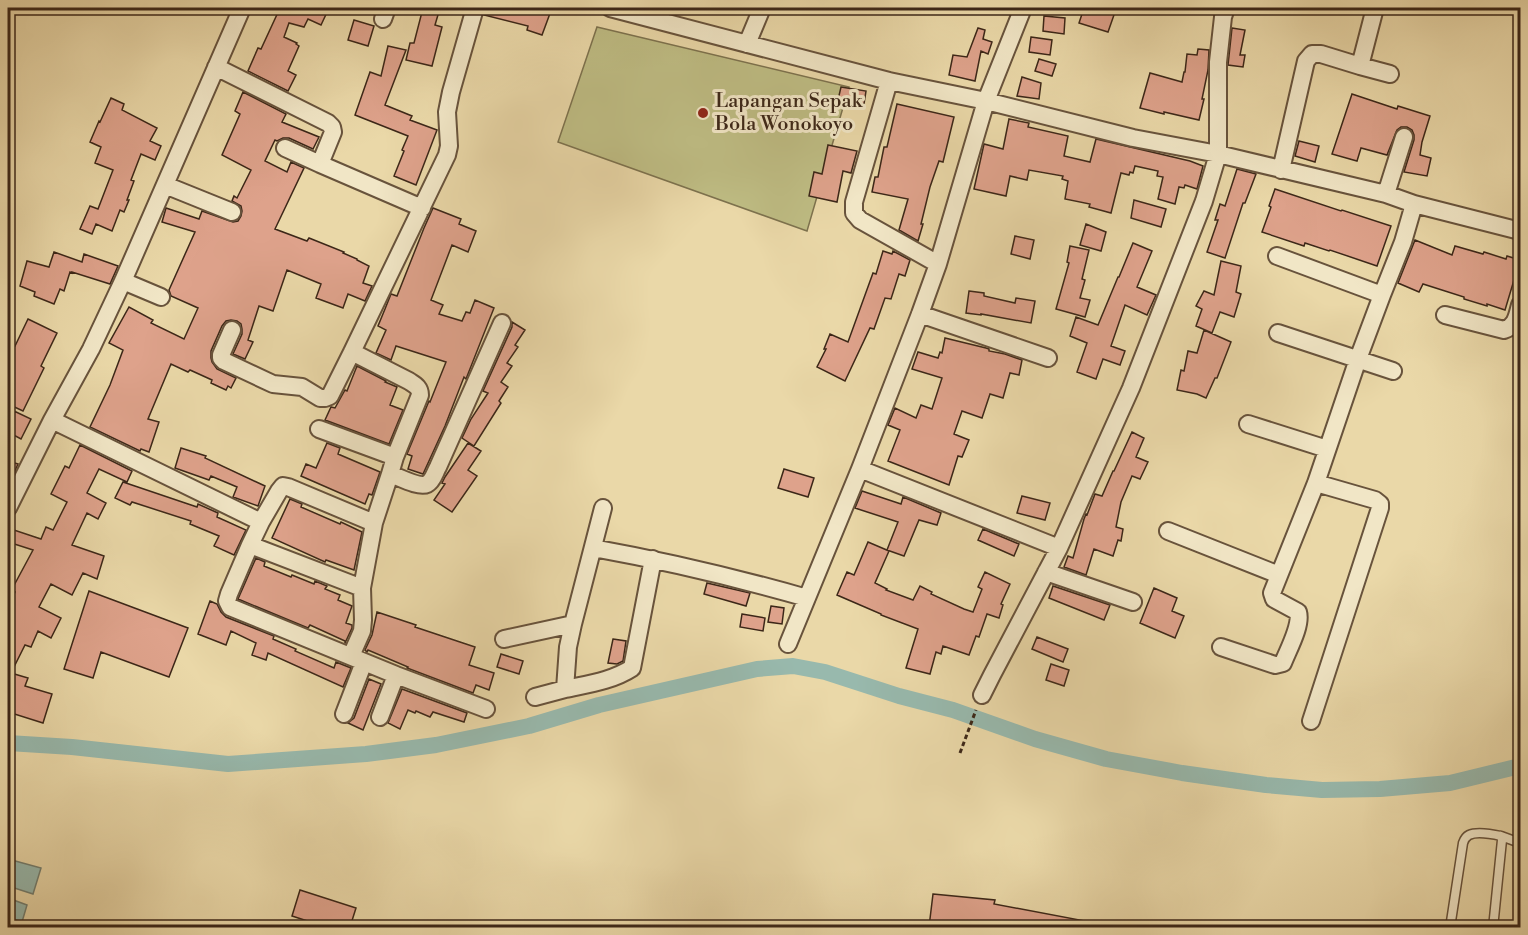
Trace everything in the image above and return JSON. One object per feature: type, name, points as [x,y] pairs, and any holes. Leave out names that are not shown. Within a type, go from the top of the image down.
[{"type":"street","points":[[8,508],[91,349],[123,281],[242,8]]},
{"type":"street","points":[[232,330],[221,358],[273,384],[302,387],[320,398],[330,396],[447,155],[449,146],[447,112],[475,8]]},
{"type":"street","points":[[610,8],[889,81],[986,101],[1133,138],[1218,154],[1386,194],[1414,204],[1521,231]]},
{"type":"street","points":[[747,44],[762,8]]},
{"type":"street","points":[[788,644],[921,314],[986,101],[1023,8]]},
{"type":"street","points":[[982,695],[1059,548],[1131,388],[1204,201],[1218,154],[1218,62],[1226,8]]},
{"type":"street","points":[[1360,66],[1375,8]]},
{"type":"street","points":[[1281,170],[1306,61],[1312,54],[1321,54],[1390,74]]},
{"type":"street","points":[[216,67],[328,123],[333,132],[320,164]]},
{"type":"street","points":[[889,81],[854,202],[854,213],[860,220],[938,264]]},
{"type":"street","points":[[1386,194],[1404,137]]},
{"type":"street","points":[[285,148],[422,208]]},
{"type":"street","points":[[165,185],[232,212]]},
{"type":"street","points":[[1221,647],[1275,665],[1283,663],[1297,629],[1300,615],[1274,599],[1272,593],[1316,483],[1358,359],[1403,242],[1414,204]]},
{"type":"street","points":[[1277,256],[1382,295]]},
{"type":"street","points":[[123,281],[160,297]]},
{"type":"street","points":[[1445,315],[1504,330],[1516,321],[1521,305]]},
{"type":"street","points":[[921,314],[1048,358]]},
{"type":"street","points":[[390,474],[420,485],[430,482],[502,323]]},
{"type":"street","points":[[1278,333],[1393,371]]},
{"type":"street","points":[[344,714],[362,631],[362,588],[374,523],[395,457],[420,395],[417,386],[409,381],[350,357]]},
{"type":"street","points":[[52,420],[261,522]]},
{"type":"street","points":[[1248,424],[1327,449]]},
{"type":"street","points":[[319,429],[395,457]]},
{"type":"street","points":[[860,469],[1059,548]]},
{"type":"street","points":[[1311,721],[1380,508],[1380,504],[1375,500],[1316,483]]},
{"type":"street","points":[[374,523],[283,486],[249,545],[227,601],[230,607],[486,709]]},
{"type":"street","points":[[565,689],[568,647],[603,508]]},
{"type":"street","points":[[1168,531],[1278,575]]},
{"type":"street","points":[[249,545],[362,588]]},
{"type":"street","points":[[593,548],[653,559],[807,598]]},
{"type":"street","points":[[535,698],[608,679],[632,668],[653,559]]},
{"type":"street","points":[[1046,572],[1134,602]]},
{"type":"street","points":[[504,639],[573,624]]},
{"type":"street","points":[[380,717],[396,675]]},
{"type":"lane","points":[[1450,927],[1462,843],[1465,837],[1494,834],[1521,843]]},
{"type":"lane","points":[[1493,927],[1502,846],[1501,836]]},
{"type":"path","points":[[960,753],[982,695]]},
{"type":"shaded area","name":"Lapangan Sepak Bola Wonokoyo","points":[[597,27],[849,87],[807,231],[558,142]]},
{"type":"water","points":[[8,859],[41,868],[33,894],[8,886]]},
{"type":"water","points":[[8,898],[27,905],[22,922],[8,917]]},
{"type":"building","points":[[280,8],[329,8],[321,25],[308,19],[304,27],[289,23],[284,37],[299,46],[288,71],[296,75],[288,91],[248,71]]},
{"type":"building","points":[[423,8],[440,8],[435,25],[442,27],[432,66],[406,60],[410,43],[414,43]]},
{"type":"building","points":[[485,8],[552,8],[542,35],[527,30],[528,26],[484,15]]},
{"type":"building","points":[[1084,8],[1100,8],[1115,12],[1108,32],[1079,23]]},
{"type":"building","points":[[1044,16],[1065,18],[1064,34],[1043,31]]},
{"type":"building","points":[[354,20],[374,26],[368,46],[348,40]]},
{"type":"building","points":[[978,28],[985,30],[983,39],[992,42],[988,54],[981,51],[975,81],[949,75],[953,55],[967,57]]},
{"type":"building","points":[[1232,28],[1245,30],[1240,55],[1245,55],[1243,67],[1228,65]]},
{"type":"building","points":[[1031,37],[1052,40],[1050,55],[1029,52]]},
{"type":"building","points":[[388,46],[406,50],[385,105],[412,116],[410,120],[437,130],[416,185],[394,176],[408,136],[355,115],[370,72],[381,76]]},
{"type":"building","points":[[1198,49],[1209,50],[1208,70],[1202,99],[1204,99],[1199,120],[1140,108],[1150,73],[1182,82],[1187,54],[1197,55]]},
{"type":"building","points":[[1039,59],[1056,64],[1052,76],[1035,71]]},
{"type":"building","points":[[1022,77],[1041,83],[1039,99],[1017,96]]},
{"type":"building","points":[[841,87],[866,91],[864,104],[838,100]]},
{"type":"building","points":[[243,92],[286,114],[282,122],[319,137],[313,149],[289,138],[275,140],[265,161],[287,172],[291,162],[304,168],[275,229],[307,241],[309,238],[344,252],[369,266],[363,283],[372,286],[365,301],[348,294],[343,308],[316,298],[321,284],[287,270],[273,311],[259,306],[248,340],[253,342],[245,359],[233,354],[242,334],[241,324],[231,320],[226,321],[222,326],[211,351],[211,358],[217,369],[236,378],[231,388],[228,386],[226,390],[211,383],[212,380],[171,364],[148,419],[159,422],[149,452],[141,449],[140,451],[90,427],[110,385],[123,350],[109,343],[129,307],[153,320],[151,323],[184,339],[198,308],[171,296],[169,290],[195,232],[162,222],[166,208],[199,219],[202,211],[233,222],[238,221],[242,211],[241,206],[232,201],[234,196],[237,198],[251,170],[222,155],[240,114],[235,111]]},
{"type":"building","points":[[1352,94],[1397,109],[1398,106],[1430,116],[1420,155],[1431,158],[1427,176],[1404,172],[1414,140],[1412,130],[1407,127],[1397,130],[1387,155],[1361,148],[1357,161],[1332,154]]},
{"type":"building","points":[[111,98],[124,104],[122,110],[157,128],[150,141],[161,146],[155,160],[141,154],[131,180],[134,181],[127,200],[129,200],[124,212],[120,210],[112,231],[96,224],[92,234],[80,229],[90,206],[98,209],[113,170],[95,163],[101,147],[90,142]]},
{"type":"building","points":[[897,104],[954,117],[943,162],[939,161],[930,187],[918,241],[899,230],[908,199],[872,192],[875,177],[878,177],[884,147],[887,147]]},
{"type":"building","points":[[1009,119],[1029,123],[1028,127],[1068,136],[1064,156],[1090,162],[1096,139],[1190,161],[1203,166],[1197,189],[1185,185],[1184,188],[1179,187],[1175,204],[1158,199],[1163,177],[1157,176],[1158,171],[1135,166],[1133,173],[1130,172],[1129,175],[1121,173],[1111,213],[1089,207],[1090,204],[1065,199],[1068,181],[1062,179],[1063,176],[1029,170],[1027,180],[1010,176],[1006,196],[974,189],[984,144],[1003,149]]},
{"type":"building","points":[[1299,141],[1319,146],[1315,162],[1295,156]]},
{"type":"building","points":[[828,145],[857,151],[851,173],[843,171],[837,202],[809,196],[814,172],[822,174]]},
{"type":"building","points":[[1237,169],[1256,174],[1245,203],[1243,203],[1225,258],[1207,252],[1218,220],[1215,220],[1220,204],[1225,206]]},
{"type":"building","points":[[1275,189],[1391,226],[1377,266],[1330,250],[1305,243],[1304,246],[1262,232]]},
{"type":"building","points":[[1134,200],[1166,209],[1161,227],[1131,218]]},
{"type":"building","points":[[433,208],[461,219],[459,224],[476,231],[468,252],[452,245],[431,300],[443,305],[439,314],[462,321],[466,312],[470,313],[475,300],[494,308],[466,379],[464,377],[423,474],[408,469],[412,456],[407,454],[446,362],[396,346],[391,360],[376,353],[386,330],[378,326],[391,294],[397,296]]},
{"type":"building","points":[[1086,224],[1106,232],[1101,251],[1080,245]]},
{"type":"building","points":[[1015,236],[1034,240],[1030,259],[1011,254]]},
{"type":"building","points":[[1415,240],[1452,255],[1455,246],[1506,259],[1507,256],[1520,260],[1505,310],[1464,299],[1464,297],[1423,284],[1419,292],[1398,283]]},
{"type":"building","points":[[1133,243],[1152,251],[1137,287],[1156,295],[1147,315],[1125,305],[1111,346],[1125,351],[1120,365],[1103,359],[1096,379],[1077,372],[1087,343],[1070,336],[1076,317],[1098,325]]},
{"type":"building","points":[[1070,246],[1089,250],[1080,298],[1090,300],[1085,317],[1056,309],[1069,263],[1067,262]]},
{"type":"building","points":[[883,251],[892,254],[893,251],[910,260],[905,276],[899,274],[891,299],[885,298],[874,329],[870,328],[845,381],[817,367],[830,334],[848,342]]},
{"type":"building","points":[[54,252],[82,262],[84,254],[118,266],[110,284],[70,272],[64,291],[60,289],[54,304],[34,296],[35,292],[20,286],[27,261],[49,267]]},
{"type":"building","points":[[1221,261],[1241,266],[1236,292],[1241,294],[1234,317],[1220,312],[1212,333],[1196,326],[1202,309],[1196,306],[1204,291],[1214,295]]},
{"type":"building","points":[[969,291],[984,293],[984,296],[1015,303],[1016,298],[1035,301],[1031,323],[966,313]]},
{"type":"building","points":[[28,319],[57,333],[41,366],[44,368],[23,411],[8,404],[8,343],[15,346]]},
{"type":"building","points":[[512,322],[525,330],[515,345],[518,347],[507,363],[512,366],[501,382],[508,387],[499,401],[501,403],[474,446],[462,438],[488,393],[483,391],[512,327]]},
{"type":"building","points":[[1204,330],[1231,342],[1217,378],[1206,398],[1177,390],[1188,351],[1197,353]]},
{"type":"building","points":[[945,338],[1022,360],[1019,375],[1010,373],[1003,398],[990,394],[982,418],[962,411],[954,434],[969,440],[962,457],[958,456],[949,485],[888,461],[900,430],[888,425],[895,408],[916,418],[921,405],[932,409],[942,378],[912,369],[918,352],[938,358],[940,352],[942,353]]},
{"type":"building","points":[[357,366],[397,387],[390,405],[403,410],[389,444],[325,420],[331,407],[335,408],[345,390],[347,391]]},
{"type":"building","points":[[14,411],[31,419],[21,439],[8,432],[8,424]]},
{"type":"building","points":[[1132,432],[1144,438],[1136,457],[1148,462],[1140,479],[1132,476],[1121,502],[1116,527],[1123,529],[1121,541],[1118,540],[1113,556],[1094,549],[1086,575],[1064,567],[1068,556],[1073,558],[1084,519],[1095,494],[1102,496]]},
{"type":"building","points":[[327,443],[340,448],[338,454],[380,472],[372,495],[369,494],[365,504],[301,476],[306,464],[316,468]]},
{"type":"building","points":[[468,443],[481,451],[468,470],[477,476],[452,512],[434,500],[445,484],[442,483],[445,477]]},
{"type":"building","points":[[80,445],[132,471],[127,482],[99,469],[87,493],[106,503],[98,519],[87,513],[72,545],[104,556],[97,579],[83,573],[72,595],[51,584],[39,607],[61,618],[51,638],[38,631],[31,647],[25,645],[11,673],[28,678],[25,686],[52,694],[43,723],[8,712],[8,608],[15,592],[11,591],[33,550],[8,542],[8,528],[41,539],[46,527],[53,530],[67,502],[51,494],[65,466],[69,468]]},
{"type":"building","points":[[181,448],[206,456],[205,458],[265,486],[258,506],[233,497],[237,487],[211,476],[209,480],[175,468]]},
{"type":"building","points":[[8,461],[18,464],[8,486]]},
{"type":"building","points":[[784,469],[814,478],[808,497],[778,488]]},
{"type":"building","points":[[123,482],[197,507],[198,504],[218,513],[217,517],[246,530],[234,555],[214,546],[219,536],[190,524],[191,521],[132,502],[130,505],[115,498]]},
{"type":"building","points":[[862,491],[901,504],[903,497],[941,513],[937,525],[919,520],[904,556],[887,550],[898,522],[855,508]]},
{"type":"building","points":[[1022,496],[1050,503],[1045,520],[1017,513]]},
{"type":"building","points":[[290,499],[302,504],[301,507],[362,532],[354,570],[326,560],[325,562],[272,538]]},
{"type":"building","points":[[983,529],[1019,544],[1014,556],[978,540]]},
{"type":"building","points":[[868,542],[889,551],[875,583],[886,590],[913,600],[920,586],[932,592],[931,594],[973,612],[982,589],[978,587],[985,572],[1010,584],[1001,604],[1003,605],[999,618],[987,614],[979,637],[976,636],[969,655],[943,646],[941,654],[936,652],[930,674],[906,668],[918,629],[837,595],[847,572],[854,575]]},
{"type":"building","points":[[256,558],[265,562],[264,566],[291,577],[292,575],[314,584],[315,581],[327,586],[325,589],[340,595],[338,600],[352,606],[346,623],[352,625],[352,628],[345,643],[310,625],[308,628],[238,599]]},
{"type":"building","points":[[707,583],[750,593],[746,606],[704,594]]},
{"type":"building","points":[[1053,586],[1110,605],[1104,620],[1049,598]]},
{"type":"building","points":[[1154,588],[1177,598],[1172,611],[1184,616],[1175,638],[1140,623]]},
{"type":"building","points":[[89,591],[188,628],[169,677],[101,652],[93,678],[64,669]]},
{"type":"building","points":[[210,601],[217,604],[226,617],[274,636],[273,639],[296,649],[295,651],[334,668],[336,662],[351,668],[343,687],[268,653],[266,660],[252,655],[256,643],[231,631],[226,645],[198,634]]},
{"type":"building","points":[[771,606],[784,608],[782,624],[768,622]]},
{"type":"building","points":[[377,612],[475,647],[469,665],[494,673],[489,690],[476,685],[473,693],[407,668],[368,650],[367,652],[365,650],[372,635]]},
{"type":"building","points":[[742,614],[765,618],[763,631],[740,627]]},
{"type":"building","points":[[1037,637],[1068,649],[1063,662],[1032,649]]},
{"type":"building","points":[[613,639],[626,641],[623,661],[617,664],[608,663]]},
{"type":"building","points":[[501,654],[523,661],[519,674],[497,667]]},
{"type":"building","points":[[1051,664],[1069,670],[1064,686],[1046,680]]},
{"type":"building","points":[[369,679],[381,684],[363,730],[348,723],[354,718]]},
{"type":"building","points":[[402,689],[467,713],[464,722],[433,712],[430,717],[408,710],[400,729],[388,723]]},
{"type":"building","points":[[300,890],[356,908],[350,927],[326,927],[292,916]]},
{"type":"building","points":[[933,894],[995,900],[994,904],[1085,921],[1084,927],[929,927]]},
{"type":"waterway","points":[[8,743],[72,747],[228,764],[366,754],[436,745],[529,726],[599,705],[757,669],[793,666],[825,672],[899,696],[953,710],[1035,739],[1106,759],[1266,785],[1322,790],[1380,789],[1450,783],[1520,766]]},
{"type":"place","name":"Lapangan Sepak Bola Wonokoyo","points":[[703,113]]}]
